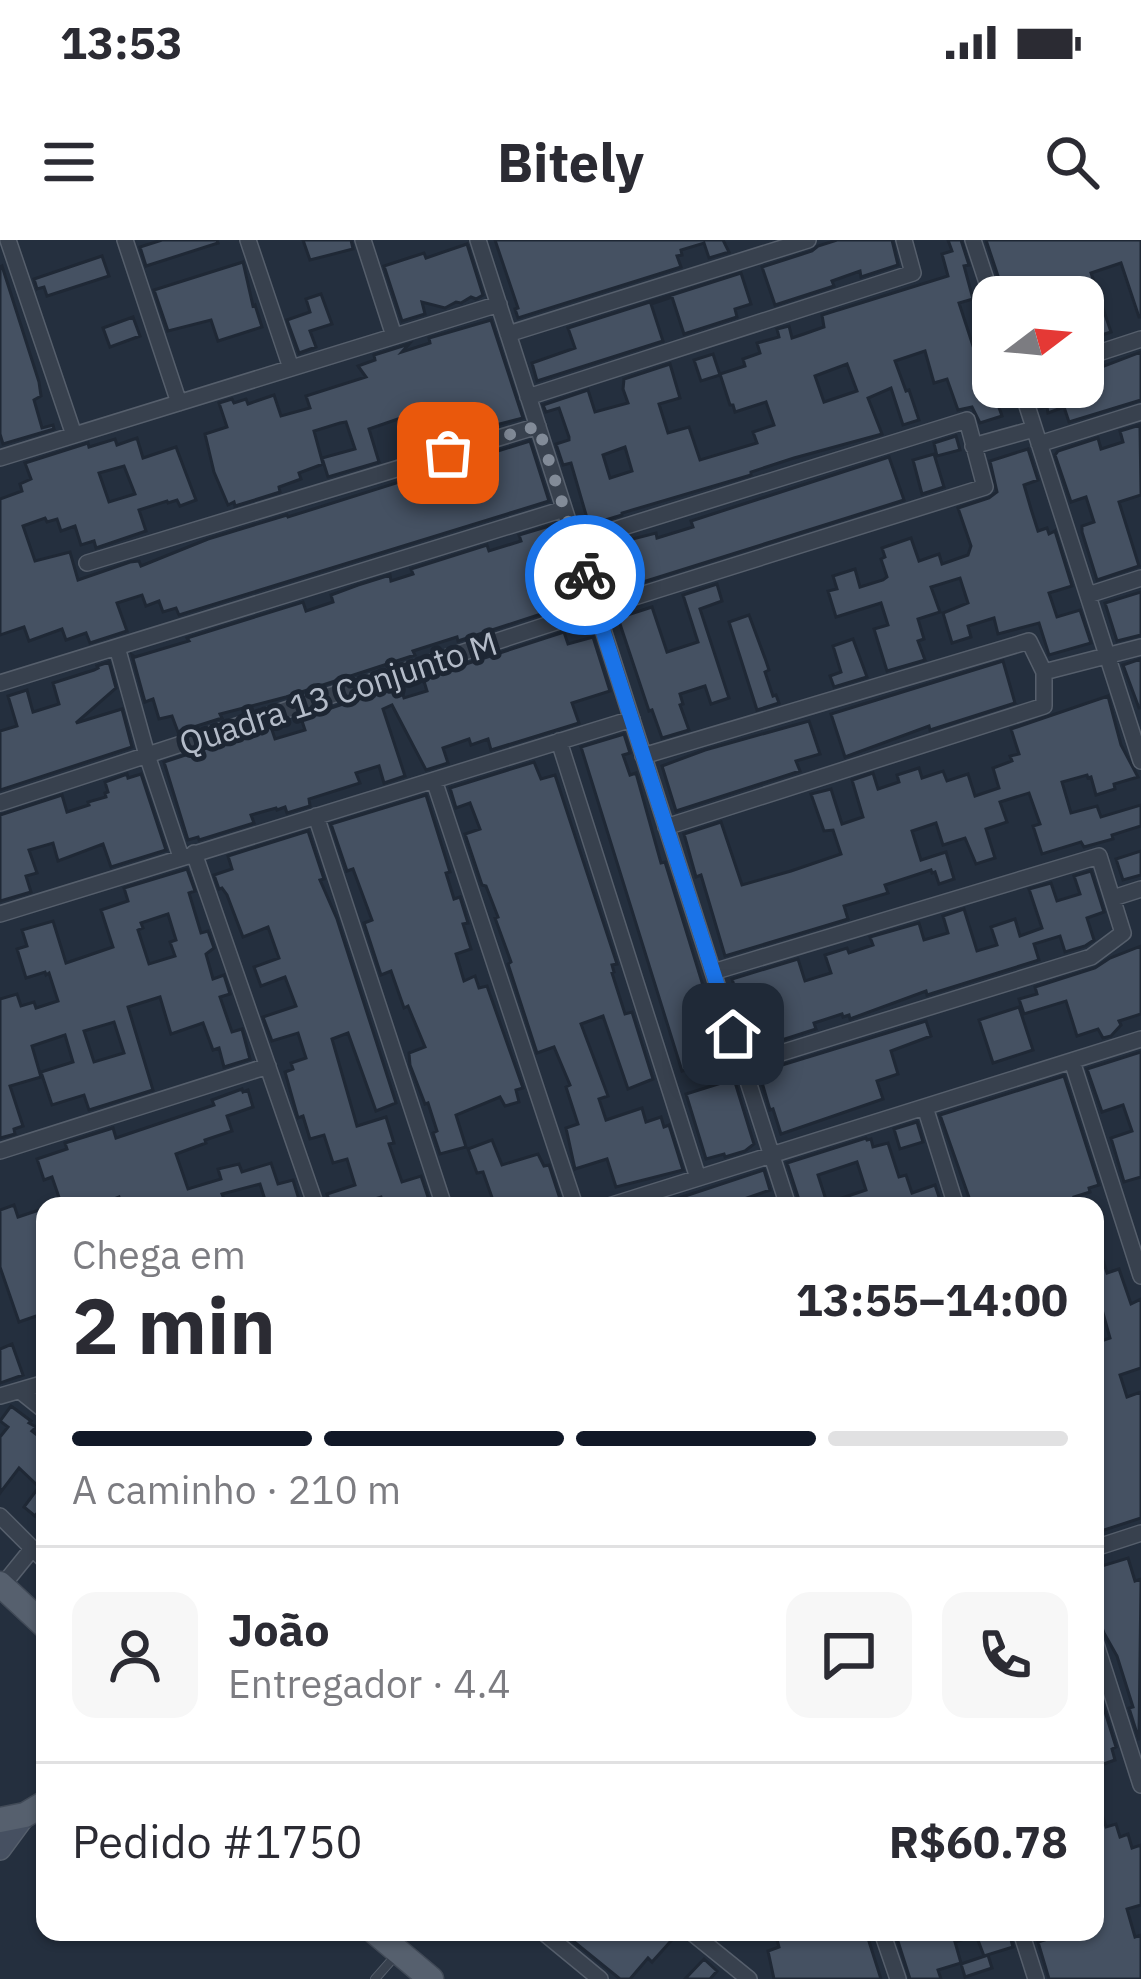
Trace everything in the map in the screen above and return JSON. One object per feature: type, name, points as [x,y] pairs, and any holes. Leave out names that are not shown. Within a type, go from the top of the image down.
[{"type":"main road","points":[[1,1585],[36,1618]]},
{"type":"main road","points":[[0,1849],[23,1813]]},
{"type":"main road","points":[[384,1941],[431,1979]]},
{"type":"street","points":[[8,240],[74,435]]},
{"type":"street","points":[[125,240],[179,403]]},
{"type":"street","points":[[248,240],[290,368]]},
{"type":"street","points":[[363,240],[394,336]]},
{"type":"street","points":[[478,240],[785,1197]]},
{"type":"street","points":[[508,334],[808,240]]},
{"type":"street","points":[[528,397],[913,273],[904,240]]},
{"type":"street","points":[[973,240],[985,276]]},
{"type":"street","points":[[0,458],[499,304]]},
{"type":"street","points":[[1104,351],[1141,339]]},
{"type":"street","points":[[1027,408],[1141,761]]},
{"type":"street","points":[[575,542],[968,420],[974,446],[1141,412]]},
{"type":"street","points":[[87,563],[538,426]]},
{"type":"street","name":"Quadra 13 Conjunto M","points":[[0,802],[985,488],[974,446]]},
{"type":"street","points":[[0,683],[564,509]]},
{"type":"street","points":[[1088,595],[1141,578]]},
{"type":"street","points":[[644,756],[1029,640],[1044,672],[1044,706],[666,827]]},
{"type":"street","points":[[117,647],[148,755],[268,1066],[313,1197]]},
{"type":"street","points":[[1044,672],[1141,647]]},
{"type":"street","points":[[0,914],[632,719]]},
{"type":"street","points":[[560,741],[698,1178]]},
{"type":"street","points":[[434,780],[572,1197]]},
{"type":"street","points":[[316,816],[441,1197]]},
{"type":"street","points":[[712,972],[1099,856],[1123,933],[1091,957],[742,1065]]},
{"type":"street","points":[[1112,898],[1141,889]]},
{"type":"street","points":[[653,1197],[698,1178],[1141,1039]]},
{"type":"street","points":[[1072,1061],[1141,1276]]},
{"type":"street","points":[[0,1151],[268,1066]]},
{"type":"street","points":[[925,1107],[953,1197]]},
{"type":"street","points":[[0,1396],[36,1386]]},
{"type":"street","points":[[20,1390],[36,1403]]},
{"type":"street","points":[[0,1516],[36,1552]]},
{"type":"street","points":[[1104,1545],[1141,1533]]},
{"type":"street","points":[[1,1585],[36,1557]]},
{"type":"street","points":[[1104,1669],[1139,1778]]},
{"type":"street","points":[[554,1941],[600,1979]]},
{"type":"street","points":[[702,1941],[749,1979]]},
{"type":"street","points":[[714,1941],[718,1954]]},
{"type":"street","points":[[885,1941],[898,1979]]},
{"type":"street","points":[[1024,1941],[1036,1979]]},
{"type":"lane","points":[[375,1979],[398,1953]]},
{"type":"building","points":[[162,240],[218,243],[146,266],[140,247]]},
{"type":"building","points":[[303,240],[351,240],[353,249],[310,260]]},
{"type":"building","points":[[495,240],[723,240],[729,252],[709,258],[704,243],[681,250],[682,255],[677,256],[681,267],[518,318]]},
{"type":"building","points":[[837,240],[892,240],[898,265],[861,277],[860,271],[832,281],[834,286],[775,305],[762,267]]},
{"type":"building","points":[[948,240],[961,240],[969,265],[964,266],[972,299],[959,303],[972,343],[972,407],[958,410],[947,379],[934,383],[925,351],[895,361],[919,420],[903,425],[891,388],[868,398],[882,434],[589,525],[571,463],[563,465],[556,444],[569,440],[559,408],[546,412],[543,405],[588,390],[595,412],[628,403],[624,379],[670,364],[680,398],[659,404],[668,433],[689,427],[700,460],[757,443],[753,432],[774,425],[766,402],[735,412],[720,374],[745,366],[743,359],[760,353],[757,343],[779,337],[777,329],[789,326],[792,338],[824,327],[822,315],[948,276],[942,254],[952,251]],"holes":[[[847,364],[857,391],[824,402],[815,376]],[[625,447],[632,471],[610,478],[603,455]]]},
{"type":"building","points":[[986,240],[1141,240],[1141,317],[1121,263],[1092,276],[998,276]]},
{"type":"building","points":[[467,244],[483,295],[445,308],[422,302],[425,314],[402,321],[384,266]]},
{"type":"building","points":[[102,256],[109,276],[47,296],[44,287],[37,289],[34,279]]},
{"type":"building","points":[[243,262],[262,327],[218,341],[211,320],[168,331],[154,290]]},
{"type":"building","points":[[2,266],[39,382],[41,396],[34,400],[42,428],[53,425],[54,429],[3,444],[0,434]]},
{"type":"building","points":[[741,273],[751,304],[735,309],[737,317],[684,334],[672,297],[651,304],[663,341],[537,381],[532,363],[575,348],[568,328]]},
{"type":"building","points":[[321,294],[332,324],[310,331],[316,347],[299,353],[287,320],[310,312],[306,299]]},
{"type":"building","points":[[133,317],[140,336],[110,347],[103,328]]},
{"type":"building","points":[[491,320],[523,418],[484,428],[479,413],[427,427],[432,442],[407,450],[398,419],[369,429],[379,462],[328,477],[322,458],[355,449],[346,422],[340,423],[314,431],[323,464],[299,473],[301,479],[279,487],[280,492],[228,505],[205,434],[227,427],[219,403],[246,399],[248,404],[274,395],[281,416],[310,408],[306,396],[366,377],[358,366],[375,360],[374,355],[409,344],[402,352],[430,343],[429,338]]},
{"type":"building","points":[[1141,352],[1141,400],[1069,422],[1064,408],[1104,408],[1104,366]]},
{"type":"building","points":[[713,354],[720,375],[701,381],[694,360]]},
{"type":"building","points":[[972,408],[999,408],[1002,416],[980,423]]},
{"type":"building","points":[[1140,425],[1141,495],[1119,502],[1139,566],[1097,580],[1082,532],[1082,526],[1094,522],[1086,497],[1071,502],[1055,455],[1098,438],[1101,449],[1123,442],[1120,431]]},
{"type":"building","points":[[956,436],[960,450],[937,456],[934,443]]},
{"type":"building","points":[[137,438],[143,458],[176,447],[196,500],[180,506],[177,500],[167,501],[139,510],[146,531],[96,548],[94,541],[81,545],[75,526],[61,531],[57,519],[23,526],[35,561],[70,552],[78,580],[130,562],[139,561],[141,566],[208,539],[530,441],[549,501],[179,615],[176,608],[163,612],[159,601],[146,606],[142,595],[117,603],[127,631],[90,643],[86,633],[66,640],[62,629],[29,641],[24,627],[0,635],[0,499],[22,491],[20,484],[31,479],[25,463],[88,443],[89,447],[115,439],[117,445]],"holes":[[[124,466],[135,494],[109,502],[99,473]]]},
{"type":"building","points":[[1028,449],[1038,480],[1024,485],[1038,531],[1055,531],[1072,586],[1049,593],[1057,617],[1080,610],[1091,643],[1049,655],[1039,623],[998,634],[994,618],[968,626],[971,637],[952,643],[943,613],[968,603],[960,578],[931,587],[940,612],[918,619],[924,639],[918,641],[925,660],[887,671],[874,629],[888,625],[881,603],[836,617],[828,591],[837,589],[833,576],[855,569],[860,587],[883,580],[887,577],[882,548],[911,538],[919,561],[939,554],[942,564],[968,555],[971,546],[958,508],[997,492],[990,461]]},
{"type":"building","points":[[934,454],[944,487],[922,494],[913,460]]},
{"type":"building","points":[[889,457],[904,500],[611,592],[597,548],[693,527],[691,521]]},
{"type":"building","points":[[556,524],[581,601],[413,651],[415,655],[220,714],[222,718],[178,732],[172,716],[159,719],[153,699],[145,702],[132,655],[303,602],[306,611],[333,602],[331,595],[358,585],[390,575],[391,581],[413,574],[411,569],[487,545],[489,551],[521,541],[519,535]]},
{"type":"building","points":[[717,584],[722,601],[700,609],[729,698],[711,704],[705,686],[680,694],[689,730],[662,738],[618,618],[652,607],[667,652],[698,642],[683,595]]},
{"type":"building","points":[[1141,592],[1141,635],[1117,641],[1105,603]]},
{"type":"building","points":[[749,615],[779,703],[757,710],[729,622]]},
{"type":"building","points":[[564,632],[568,644],[593,637],[610,691],[572,703],[579,723],[491,750],[488,739],[471,745],[469,739],[443,748],[448,763],[426,770],[392,705],[383,709],[405,776],[384,783],[379,766],[356,773],[360,783],[309,799],[310,806],[287,813],[285,807],[276,808],[251,815],[254,823],[188,840],[164,762],[271,727],[275,739],[305,730],[301,718],[400,685],[404,698],[427,691],[423,678]]},
{"type":"building","points":[[853,639],[867,677],[834,687],[830,676],[841,672],[833,646]]},
{"type":"building","points":[[1141,659],[1141,708],[1139,708],[1123,665]]},
{"type":"building","points":[[1003,661],[1015,703],[930,730],[929,726],[845,757],[831,714]]},
{"type":"building","points":[[109,662],[116,688],[76,723],[122,709],[132,747],[0,790],[0,731],[17,726],[8,696],[27,690],[33,712],[59,704],[53,683]]},
{"type":"building","points":[[1108,696],[1121,745],[1138,777],[1096,795],[1087,775],[1062,782],[1071,813],[1097,806],[1101,817],[1141,805],[1141,826],[1112,835],[1113,839],[1084,847],[1081,842],[1042,854],[1033,826],[1040,824],[1029,793],[1000,802],[1007,822],[986,829],[995,858],[976,864],[965,838],[943,845],[936,823],[912,831],[921,860],[946,852],[954,879],[939,884],[931,870],[885,885],[888,893],[844,906],[848,919],[725,956],[684,834],[721,822],[742,885],[791,871],[841,854],[833,830],[824,831],[811,794],[831,789],[842,824],[863,817],[852,780],[873,773],[878,789],[899,782],[897,775],[919,768],[922,778],[943,771],[947,781],[968,774],[975,796],[999,788],[993,768],[1019,754],[1011,729]]},
{"type":"building","points":[[809,721],[820,754],[796,761],[800,771],[676,811],[662,766]]},
{"type":"building","points":[[624,734],[630,753],[623,755],[630,775],[636,773],[725,1057],[682,1071],[581,747]]},
{"type":"building","points":[[534,762],[541,779],[555,775],[617,964],[612,965],[612,973],[625,1014],[632,1012],[653,1079],[628,1089],[603,1016],[581,1024],[608,1096],[599,1099],[606,1120],[642,1108],[646,1122],[661,1117],[664,1127],[669,1125],[683,1170],[616,1187],[607,1159],[575,1169],[566,1128],[578,1124],[566,1087],[570,1085],[554,1047],[537,1053],[498,917],[465,834],[480,829],[470,803],[456,808],[450,788]]},
{"type":"building","points":[[127,774],[128,778],[141,774],[166,850],[111,867],[103,844],[58,861],[53,843],[29,850],[37,873],[26,876],[31,892],[0,901],[0,815],[62,795],[67,812],[89,805],[106,797],[105,782]]},
{"type":"building","points":[[426,795],[454,899],[460,897],[468,923],[463,924],[471,949],[456,954],[464,981],[475,976],[479,988],[487,986],[523,1088],[516,1090],[519,1102],[505,1106],[500,1097],[456,1115],[466,1147],[440,1154],[428,1103],[410,1065],[409,1053],[425,1047],[391,971],[381,975],[364,923],[372,920],[353,869],[347,871],[331,824]]},
{"type":"building","points":[[308,831],[324,879],[320,880],[396,1103],[376,1111],[348,1033],[332,1039],[357,1126],[386,1117],[402,1182],[421,1176],[428,1197],[328,1197],[355,1185],[347,1159],[333,1163],[324,1135],[310,1139],[303,1116],[298,1118],[285,1072],[293,1069],[291,1063],[306,1058],[298,1033],[272,1041],[263,1017],[296,1006],[285,977],[261,986],[254,967],[279,958],[268,927],[243,937],[227,895],[219,889],[214,875],[232,869],[228,856]]},
{"type":"building","points":[[1141,851],[1141,875],[1123,880],[1116,859]]},
{"type":"building","points":[[187,869],[201,933],[208,931],[214,948],[206,954],[213,979],[224,975],[230,994],[220,997],[232,1032],[242,1029],[250,1059],[224,1067],[219,1048],[213,1050],[203,1023],[171,1034],[160,997],[128,1007],[153,1090],[89,1110],[84,1095],[52,1105],[41,1072],[73,1062],[65,1035],[32,1046],[41,1077],[10,1086],[23,1126],[0,1138],[0,999],[17,994],[21,1006],[34,1002],[36,1008],[58,1001],[49,973],[26,978],[17,949],[27,946],[22,930],[53,921],[66,963],[113,947],[101,910],[128,901],[124,888]],"holes":[[[168,914],[176,940],[170,942],[175,956],[149,964],[138,930],[143,928],[141,923]],[[114,1022],[124,1053],[94,1062],[84,1031]]]},
{"type":"building","points":[[1091,871],[1104,912],[1087,918],[1094,940],[1085,946],[1065,952],[1060,936],[1034,944],[1039,960],[927,995],[926,991],[850,1019],[842,1014],[814,1023],[816,1029],[751,1050],[732,979],[798,959],[805,981],[831,973],[825,955],[873,945],[870,937],[919,923],[924,940],[948,933],[943,916],[964,909],[977,951],[997,945],[991,927],[1015,919],[1020,936],[1042,928],[1029,889],[1051,883],[1057,901],[1080,894],[1074,876]]},
{"type":"building","points":[[1141,946],[1141,1014],[1119,1021],[1121,1025],[1111,1036],[1103,1038],[1098,1029],[1077,1036],[1066,1001],[1024,1014],[1019,999],[1037,994],[1035,987],[1095,968]]},
{"type":"building","points":[[1019,1007],[1033,1050],[993,1063],[979,1020]]},
{"type":"building","points":[[926,1021],[931,1036],[891,1051],[898,1074],[877,1081],[883,1099],[781,1134],[759,1072]]},
{"type":"building","points":[[1141,1052],[1141,1177],[1124,1182],[1111,1138],[1132,1131],[1123,1105],[1102,1112],[1087,1069]]},
{"type":"building","points":[[1064,1076],[1099,1185],[1074,1197],[969,1197],[940,1115]]},
{"type":"building","points":[[734,1079],[754,1144],[745,1151],[706,1159],[686,1094]]},
{"type":"building","points":[[248,1090],[253,1107],[227,1116],[232,1131],[176,1154],[188,1189],[221,1179],[218,1169],[239,1164],[242,1172],[271,1163],[278,1184],[293,1180],[298,1197],[264,1197],[260,1184],[223,1197],[59,1197],[52,1177],[44,1180],[37,1159],[67,1149],[65,1143],[113,1128],[116,1138],[214,1105],[212,1100]]},
{"type":"building","points":[[917,1122],[923,1142],[900,1149],[894,1129]]},
{"type":"building","points":[[866,1138],[873,1147],[888,1143],[899,1177],[906,1175],[912,1193],[935,1185],[939,1197],[845,1197],[866,1190],[857,1162],[818,1175],[825,1197],[798,1197],[787,1163]]},
{"type":"building","points":[[492,1140],[502,1165],[538,1154],[544,1166],[549,1165],[559,1197],[492,1197],[468,1149]]},
{"type":"building","points":[[764,1170],[770,1190],[750,1197],[682,1197]]},
{"type":"building","points":[[14,1205],[18,1217],[36,1211],[36,1316],[19,1322],[0,1267],[0,1210]]},
{"type":"building","points":[[1104,1263],[1107,1273],[1119,1269],[1131,1304],[1141,1299],[1141,1368],[1120,1375],[1127,1397],[1141,1392],[1141,1518],[1104,1530],[1104,1340],[1110,1338],[1104,1317]]},
{"type":"building","points":[[12,1344],[23,1375],[0,1383],[0,1349]]},
{"type":"building","points":[[11,1406],[36,1427],[32,1431],[36,1434],[36,1484],[19,1468],[0,1493],[0,1437],[8,1427],[0,1421]]},
{"type":"building","points":[[36,1491],[36,1515],[24,1507]]},
{"type":"building","points":[[1128,1558],[1135,1581],[1141,1579],[1139,1740],[1117,1656],[1104,1633],[1104,1565]]},
{"type":"building","points":[[1104,1708],[1116,1747],[1112,1749],[1115,1760],[1104,1764]]},
{"type":"building","points":[[1104,1821],[1106,1827],[1116,1824],[1120,1837],[1128,1834],[1132,1848],[1141,1845],[1141,1905],[1127,1909],[1135,1937],[1141,1935],[1141,1979],[1049,1979],[1038,1942],[1104,1941]]},
{"type":"building","points":[[573,1941],[671,1941],[630,1979],[620,1979]]},
{"type":"building","points":[[777,1941],[869,1941],[881,1979],[774,1979],[768,1951],[779,1947]]},
{"type":"building","points":[[898,1941],[958,1941],[961,1963],[938,1970],[941,1979],[910,1979]]},
{"type":"building","points":[[978,1941],[1011,1941],[1013,1947],[984,1956]]},
{"type":"building","points":[[988,1955],[992,1968],[965,1977],[961,1964]]},
{"type":"building","points":[[704,1959],[717,1971],[710,1979],[685,1979]]},
{"type":"way so far","points":[[448,453],[538,426],[585,575]]},
{"type":"route","points":[[585,575],[733,1034]]}]
